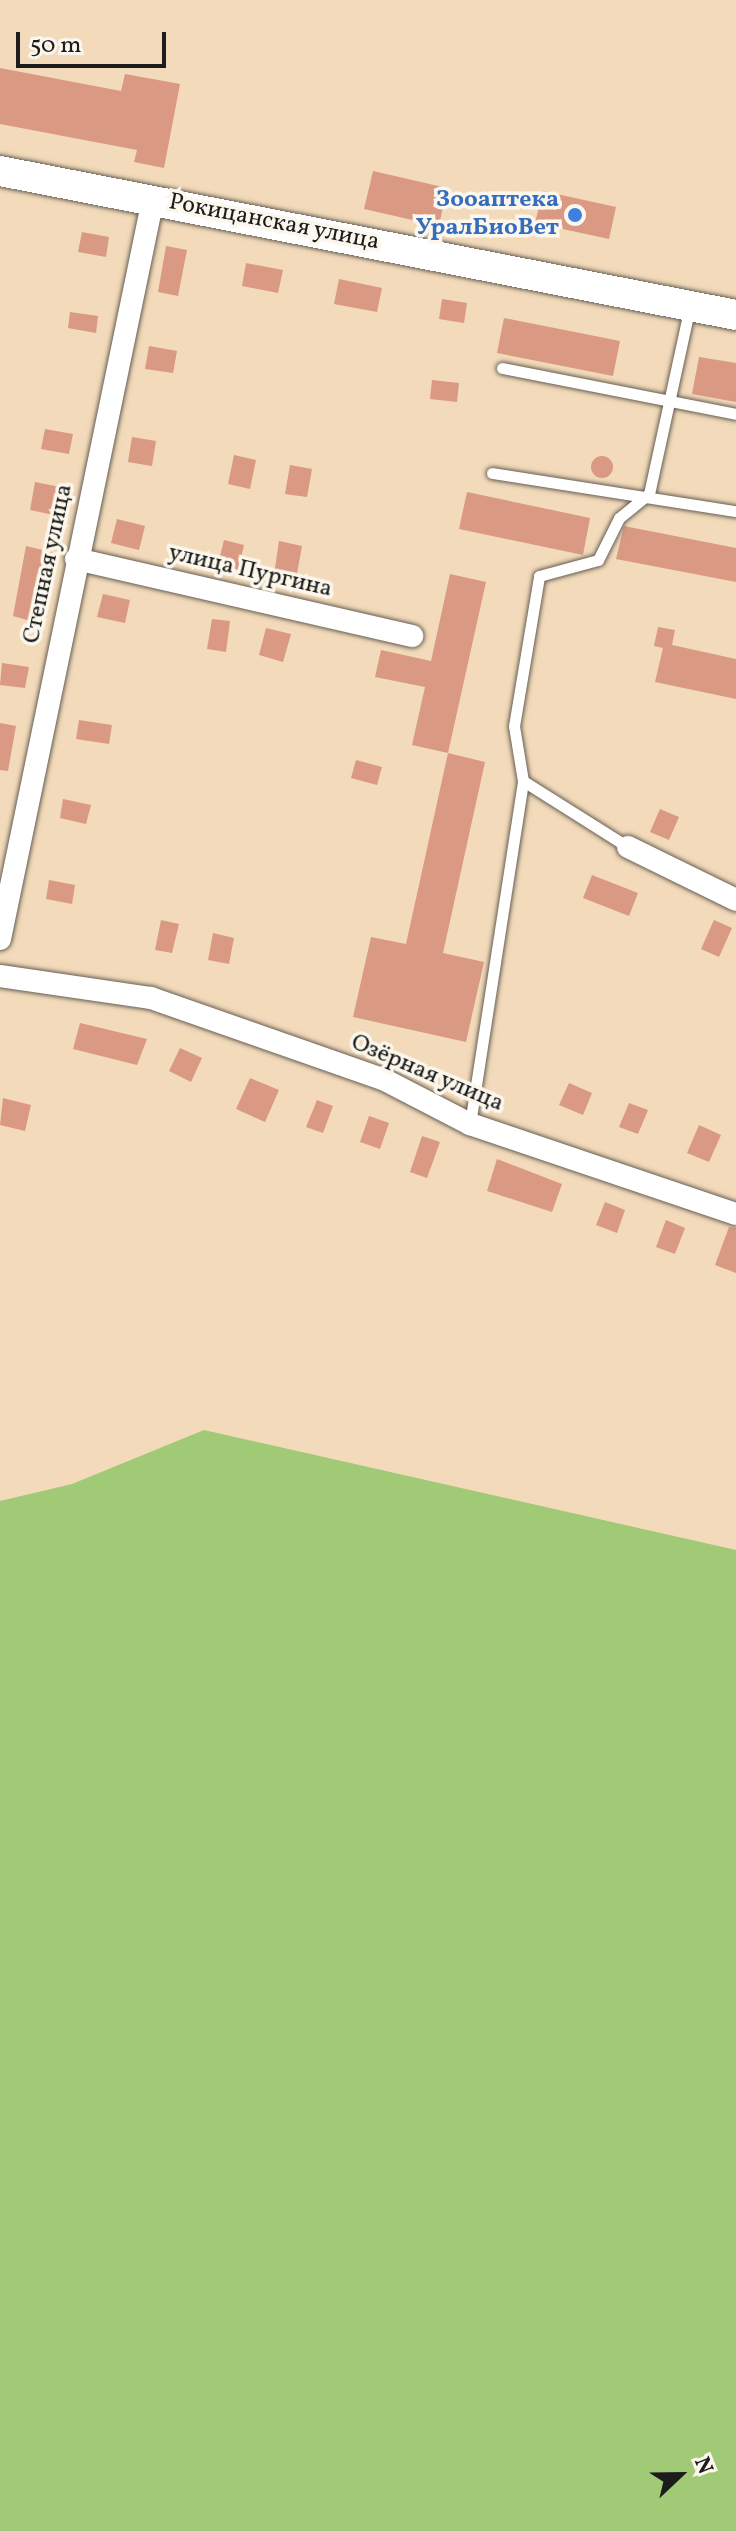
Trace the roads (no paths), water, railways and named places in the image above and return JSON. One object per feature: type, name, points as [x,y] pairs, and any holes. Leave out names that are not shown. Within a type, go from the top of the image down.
[{"type":"street","name":"Рокицанская улица","points":[[0,171],[736,315]]},
{"type":"street","name":"Степная улица","points":[[0,939],[76,559],[153,199]]},
{"type":"street","name":"улица Пургина","points":[[76,559],[412,636]]},
{"type":"street","points":[[628,847],[736,900]]},
{"type":"street","name":"Озёрная улица","points":[[0,976],[151,998],[385,1080],[470,1124],[736,1214]]},
{"type":"lane","points":[[470,1124],[523,781],[514,726],[539,576],[598,560],[619,518],[649,494],[690,306]]},
{"type":"lane","points":[[502,368],[736,414]]},
{"type":"lane","points":[[492,473],[649,494],[736,511]]},
{"type":"lane","points":[[523,781],[628,847]]},
{"type":"place","name":"Зооаптека УралБиоВет","points":[[575,215]]}]
